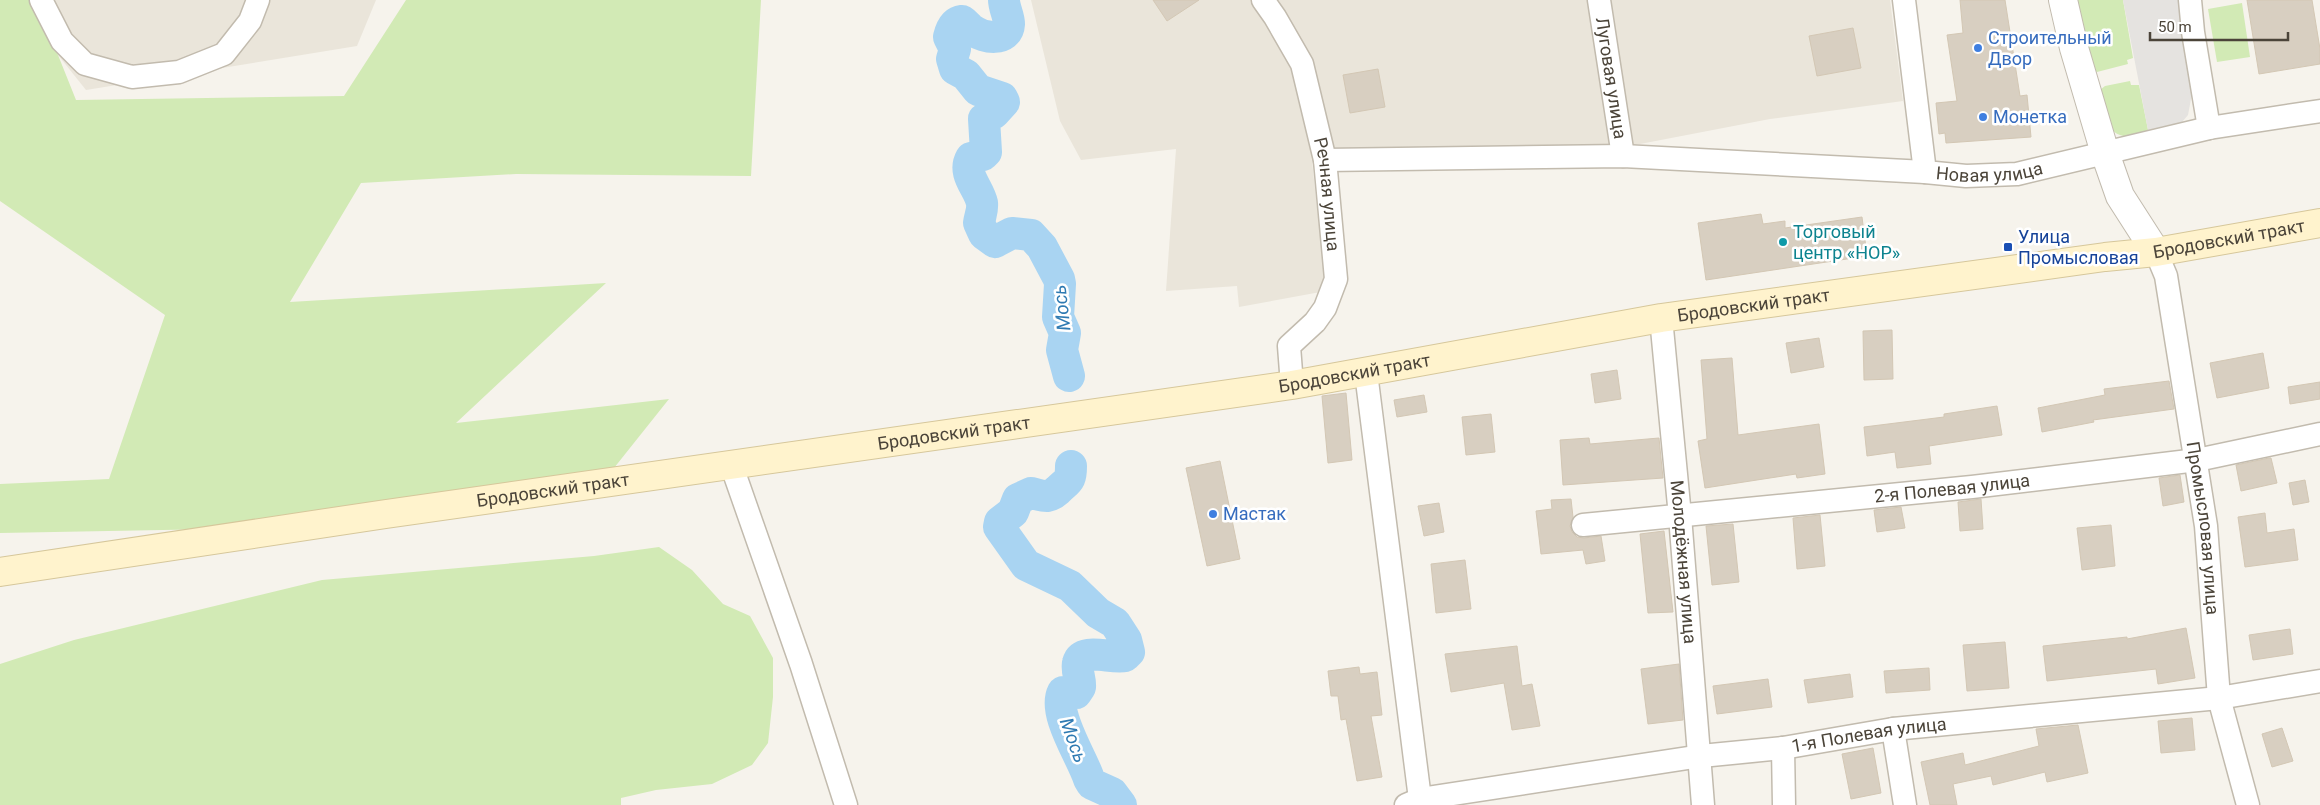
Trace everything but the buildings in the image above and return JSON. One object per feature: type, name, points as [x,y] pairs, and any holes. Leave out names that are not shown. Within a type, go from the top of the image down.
[{"type":"main road","name":"Бродовский тракт","points":[[0,572],[731,464],[1292,385],[1661,318],[2106,257],[2156,252],[2281,228],[2320,223]]},
{"type":"street","points":[[41,0],[62,41],[85,64],[132,77],[180,72],[224,54],[250,21],[258,0]]},
{"type":"street","name":"Речная улица","points":[[1263,0],[1276,17],[1302,64],[1325,160],[1336,279],[1325,308],[1314,322],[1289,346],[1292,385]]},
{"type":"street","name":"Луговая улица","points":[[1599,0],[1623,156]]},
{"type":"street","name":"Новая улица","points":[[1904,0],[1925,172],[1966,176],[2016,174],[2209,128],[2320,111]]},
{"type":"street","points":[[2063,0],[2074,48],[2105,153],[2120,196],[2156,252]]},
{"type":"street","points":[[2190,0],[2193,32],[2209,128]]},
{"type":"street","points":[[1325,160],[1623,156],[1925,172]]},
{"type":"street","name":"Промысловая улица","points":[[2156,252],[2166,276],[2197,460],[2209,564],[2219,698],[2248,805]]},
{"type":"street","name":"Молодёжная улица","points":[[1661,318],[1680,516],[1703,805]]},
{"type":"street","points":[[1366,373],[1413,802]]},
{"type":"street","name":"2-я Полевая улица","points":[[1582,525],[1972,487],[2197,460],[2320,434]]},
{"type":"street","points":[[731,464],[801,664],[846,805]]},
{"type":"street","name":"1-я Полевая улица","points":[[1413,802],[1700,756],[1783,748],[1893,729],[2219,698],[2320,681]]},
{"type":"street","points":[[1893,729],[1905,805]]},
{"type":"street","points":[[1783,748],[1784,805]]},
{"type":"shaded area","points":[[14,0],[376,0],[357,46],[86,90]]},
{"type":"shaded area","points":[[1031,0],[1890,0],[1903,101],[1770,119],[1640,144],[1311,152],[1326,291],[1239,307],[1237,286],[1166,291],[1176,149],[1081,160],[1060,121]]},
{"type":"shaded area","points":[[2123,0],[2178,0],[2193,88],[2188,115],[2182,122],[2148,130]]},
{"type":"green space","points":[[0,0],[36,0],[76,100],[344,96],[406,0],[761,0],[751,176],[516,174],[361,183],[290,302],[606,283],[456,423],[669,399],[614,468],[217,529],[0,533],[0,484],[109,479],[165,315],[0,201]]},
{"type":"green space","points":[[2075,0],[2123,0],[2133,58],[2127,60],[2128,64],[2097,72],[2094,70]]},
{"type":"green space","points":[[2242,3],[2250,57],[2217,62],[2208,9]]},
{"type":"green space","points":[[2130,81],[2131,85],[2139,85],[2148,130],[2139,135],[2129,137],[2119,135],[2111,129],[2100,90],[2105,86]]},
{"type":"green space","points":[[659,547],[692,570],[723,604],[750,616],[773,658],[773,697],[768,743],[752,765],[712,784],[656,790],[621,798],[621,805],[0,805],[0,664],[74,640],[322,580],[594,556]]},
{"type":"waterway","name":"Мось","points":[[1004,0],[1009,24],[1005,34],[989,37],[972,30],[962,21],[953,26],[949,37],[955,49],[952,59],[955,69],[966,75],[978,90],[1002,98],[1004,102],[994,113],[984,119],[986,152],[983,155],[971,158],[969,170],[982,203],[979,223],[984,234],[995,242],[1012,233],[1031,235],[1042,247],[1059,279],[1058,317],[1065,333],[1062,350],[1069,376]]},
{"type":"waterway","name":"Мось","points":[[1071,466],[1070,478],[1055,493],[1049,496],[1031,493],[1018,499],[1013,512],[1000,522],[999,527],[1026,565],[1070,586],[1098,613],[1115,623],[1126,640],[1129,652],[1125,656],[1091,655],[1081,658],[1078,663],[1080,687],[1076,693],[1063,692],[1061,701],[1061,711],[1069,735],[1089,779],[1092,784],[1112,793],[1121,805]]},
{"type":"place","name":"Строительный Двор","points":[[1978,48]]},
{"type":"place","name":"Монетка","points":[[1983,117]]},
{"type":"place","name":"Торговый центр «НОР»","points":[[1783,242]]},
{"type":"place","name":"Улица Промысловая","points":[[2008,247]]},
{"type":"place","name":"Мастак","points":[[1213,514]]}]
